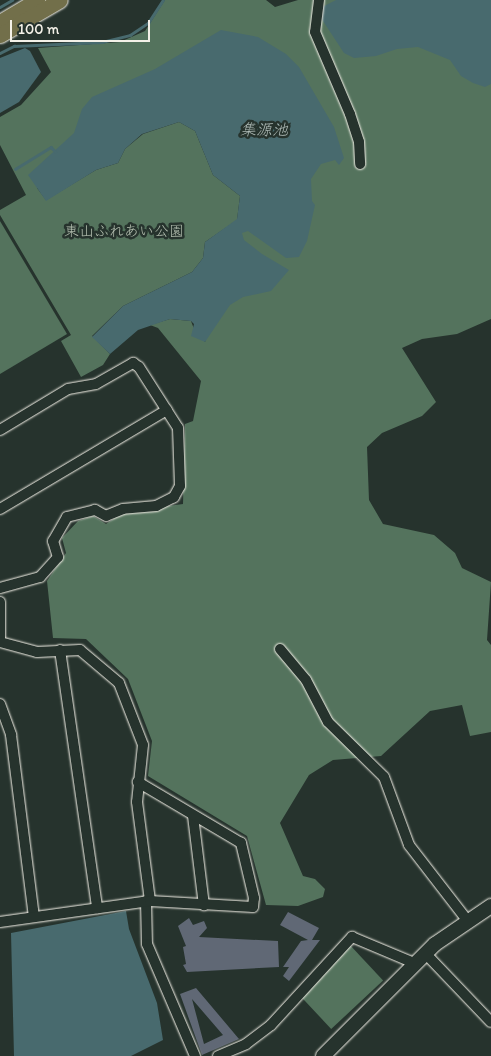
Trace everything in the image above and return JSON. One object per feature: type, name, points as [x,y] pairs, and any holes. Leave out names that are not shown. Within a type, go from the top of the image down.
[{"type":"main road","points":[[0,22],[37,0]]},
{"type":"main road","points":[[0,36],[60,0]]},
{"type":"street","points":[[319,0],[315,32],[350,114],[359,142],[360,164]]},
{"type":"street","points":[[0,430],[68,389],[96,384],[133,363],[139,367],[178,428],[180,486],[178,493],[156,506],[123,509],[106,516],[95,510],[67,518],[53,541],[58,557],[40,577],[0,588]]},
{"type":"street","points":[[0,509],[166,410]]},
{"type":"street","points":[[0,602],[0,642],[36,652],[80,650],[119,683],[143,745],[138,782],[138,818],[148,901],[147,944],[195,1056]]},
{"type":"street","points":[[280,649],[306,680],[328,722],[384,777],[409,845],[467,920]]},
{"type":"street","points":[[60,650],[97,908]]},
{"type":"street","points":[[0,704],[11,735],[34,917]]},
{"type":"street","points":[[0,922],[148,901],[254,907],[254,898],[241,843],[138,782]]},
{"type":"street","points":[[193,816],[204,905]]},
{"type":"street","points":[[324,1056],[425,953],[467,920],[491,906]]},
{"type":"street","points":[[218,1056],[246,1044],[270,1025],[352,936],[414,963]]},
{"type":"street","points":[[425,953],[491,1022]]},
{"type":"green space","name":"東山ふれあい公園","points":[[165,0],[266,0],[275,7],[298,0],[491,0],[491,319],[457,334],[422,339],[402,348],[436,402],[422,416],[382,433],[367,447],[369,500],[383,524],[434,535],[455,553],[462,568],[491,582],[487,640],[491,645],[491,732],[470,736],[462,705],[430,711],[381,756],[333,760],[309,775],[280,823],[303,876],[315,879],[325,889],[323,897],[298,906],[266,905],[247,836],[148,776],[152,741],[128,679],[86,639],[53,638],[47,581],[66,553],[62,538],[78,521],[93,516],[106,524],[124,512],[183,504],[185,424],[193,421],[201,381],[158,328],[150,325],[170,319],[191,321],[194,329],[205,342],[251,201],[212,107],[130,106],[37,188],[46,200],[96,170],[118,163],[125,149],[143,134],[179,122],[195,131],[213,175],[240,196],[237,220],[205,242],[203,258],[192,272],[123,306],[92,336],[110,354],[103,365],[81,377],[61,341],[71,335],[0,215],[0,210],[26,195],[0,145],[0,117],[21,105],[51,72],[38,48],[120,42],[145,31]]},
{"type":"green space","points":[[0,221],[67,334],[0,374]]},
{"type":"green space","points":[[349,944],[383,981],[331,1029],[297,992]]},
{"type":"water","points":[[336,0],[491,0],[491,84],[485,87],[473,83],[461,76],[450,60],[418,47],[397,49],[376,56],[354,58],[344,53],[321,18],[320,8]]},
{"type":"water","name":"集源池","points":[[221,30],[258,37],[286,54],[299,67],[334,127],[344,158],[339,165],[335,160],[321,164],[311,179],[312,201],[315,205],[307,241],[299,257],[286,258],[248,231],[242,233],[244,240],[262,254],[289,270],[271,291],[243,297],[230,305],[205,342],[191,336],[194,324],[191,321],[170,319],[138,330],[110,354],[92,337],[123,306],[192,272],[203,258],[205,242],[237,219],[240,196],[213,175],[195,131],[179,122],[142,134],[125,149],[118,163],[96,170],[46,201],[28,175],[74,133],[82,109],[92,97],[155,69]]},
{"type":"water","points":[[25,48],[30,51],[41,72],[19,102],[0,113],[0,58]]},
{"type":"water","points":[[126,911],[129,929],[157,1003],[163,1040],[131,1056],[14,1056],[11,933]]},
{"type":"building","points":[[288,912],[319,928],[312,940],[320,940],[289,981],[283,976],[289,967],[283,967],[301,941],[308,940],[280,925]]},
{"type":"building","points":[[189,918],[193,925],[204,921],[207,928],[199,937],[278,941],[279,967],[187,972],[183,965],[186,964],[183,947],[186,946],[178,926]]},
{"type":"building","points":[[196,988],[239,1039],[202,1055],[180,994]],"holes":[[[192,999],[223,1035],[204,1044]]]},
{"type":"waterway","points":[[0,7],[12,0]]},
{"type":"waterway","points":[[0,53],[14,46],[102,42],[130,35],[148,23],[163,0]]},
{"type":"waterway","points":[[15,169],[51,147],[55,151]]}]
